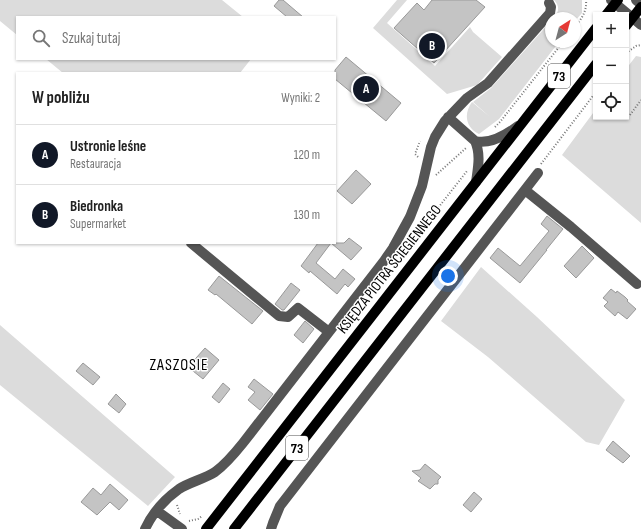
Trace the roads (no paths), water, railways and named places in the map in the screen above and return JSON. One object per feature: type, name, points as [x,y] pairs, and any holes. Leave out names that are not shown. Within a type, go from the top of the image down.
[{"type":"main road","points":[[608,12],[615,1]]},
{"type":"main road","points":[[629,22],[641,5]]},
{"type":"main road","name":"KSIĘDZA PIOTRA ŚCIEGIENNEGO","points":[[206,529],[593,32]]},
{"type":"main road","name":"73","points":[[234,529],[593,68]]},
{"type":"street","points":[[636,0],[641,5]]},
{"type":"street","points":[[615,1],[622,12]]},
{"type":"street","points":[[145,529],[157,510],[179,489],[215,472],[226,463],[384,261],[410,217],[422,186],[431,147],[439,130],[448,117],[467,98],[488,82],[550,14],[551,7],[549,3]]},
{"type":"street","points":[[629,22],[641,25]]},
{"type":"street","points":[[448,117],[478,151],[476,182]]},
{"type":"street","points":[[472,143],[486,142],[496,139],[521,124]]},
{"type":"street","points":[[271,529],[272,523],[280,506],[538,173]]},
{"type":"street","points":[[525,190],[571,227],[637,284]]},
{"type":"street","points":[[192,244],[279,316],[288,317],[298,308],[329,332]]},
{"type":"street","points":[[157,510],[183,524]]},
{"type":"place","name":"Biedronka","points":[[432,46]]},
{"type":"place","name":"Ustronie leśne","points":[[366,89]]},
{"type":"district","name":"ZASZOSIE","points":[[179,364]]}]
